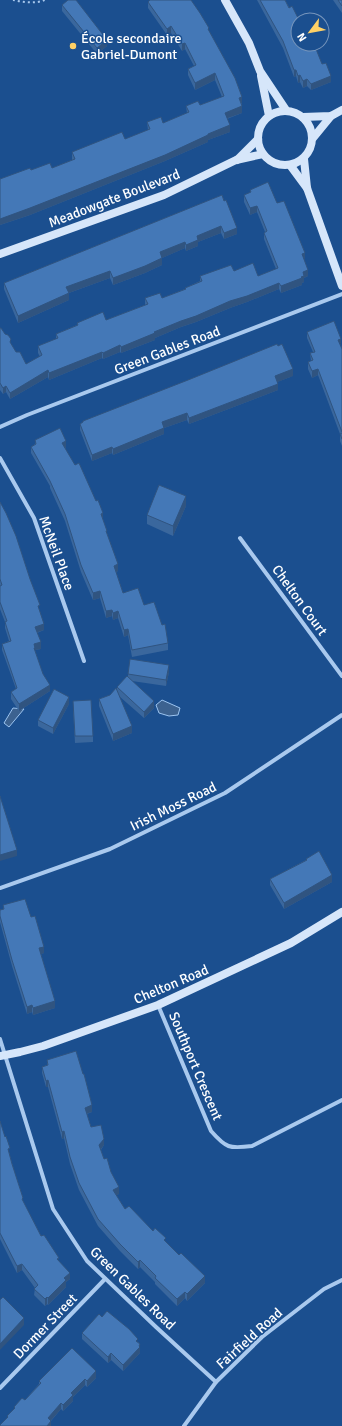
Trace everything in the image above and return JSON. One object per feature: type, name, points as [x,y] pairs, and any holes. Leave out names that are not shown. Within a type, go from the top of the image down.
[{"type":"street","points":[[224,0],[249,44],[260,71],[269,116]]},
{"type":"street","points":[[260,71],[286,110]]},
{"type":"street","points":[[286,110],[295,112],[303,117],[309,124],[313,138],[309,153],[298,163],[290,165],[283,165],[269,160],[263,154],[258,139],[259,130],[263,122],[276,112],[286,110]]},
{"type":"street","points":[[313,138],[331,116],[342,110]]},
{"type":"street","points":[[303,117],[331,116]]},
{"type":"street","name":"Meadowgate Boulevard","points":[[236,160],[258,139]]},
{"type":"street","name":"Meadowgate Boulevard","points":[[0,254],[164,195],[236,160],[263,154]]},
{"type":"street","points":[[304,158],[307,188],[342,286]]},
{"type":"street","points":[[290,165],[307,188]]},
{"type":"street","name":"Green Gables Road","points":[[0,427],[27,415],[342,294]]},
{"type":"street","name":"McNeil Place","points":[[0,458],[34,518],[84,661]]},
{"type":"street","name":"Chelton Court","points":[[240,538],[342,676]]},
{"type":"street","name":"Irish Moss Road","points":[[0,888],[110,849],[225,793],[342,715]]},
{"type":"street","name":"Chelton Road","points":[[2,1055],[43,1046],[158,1005],[292,943],[342,912]]},
{"type":"street","name":"Southport Crescent","points":[[158,1005],[211,1131],[224,1145],[236,1148],[252,1146],[342,1100]]},
{"type":"street","name":"Green Gables Road","points":[[0,1039],[2,1055],[53,1209],[87,1261],[216,1382]]},
{"type":"street","name":"Dormer Street","points":[[0,1388],[105,1279]]},
{"type":"street","name":"Fairfield Road","points":[[184,1426],[216,1382],[262,1337],[324,1289],[342,1280]]},
{"type":"path","points":[[13,0],[20,2],[41,2],[45,0]]},
{"type":"water","points":[[162,700],[180,708],[178,715],[169,716],[159,713],[156,705]]},
{"type":"water","points":[[13,708],[24,709],[9,727],[4,723]]},
{"type":"building","points":[[68,0],[76,0],[107,40],[97,48],[62,5]]},
{"type":"building","points":[[150,0],[191,0],[200,13],[235,78],[242,97],[239,98],[242,106],[225,113],[230,125],[165,155],[0,219],[0,179],[30,168],[31,170],[50,163],[52,168],[75,159],[72,152],[122,132],[125,139],[150,129],[147,122],[161,117],[163,123],[189,112],[186,106],[198,101],[200,105],[224,96],[215,73],[195,83],[188,69],[196,65],[185,43],[182,44],[171,26],[167,29],[148,2]]},
{"type":"building","points":[[260,0],[285,0],[289,8],[292,6],[295,12],[290,12],[290,52],[317,52],[322,64],[326,63],[331,76],[311,84],[307,79],[303,81],[300,75],[298,76],[296,70],[294,70],[283,41]]},
{"type":"building","points":[[338,0],[342,0],[342,6]]},
{"type":"building","points":[[268,182],[277,203],[284,201],[305,253],[302,254],[308,270],[303,272],[304,276],[301,277],[302,278],[281,286],[279,283],[230,301],[121,347],[120,345],[103,353],[102,352],[49,373],[48,370],[10,393],[6,386],[3,388],[0,383],[0,328],[11,339],[10,342],[16,352],[20,352],[26,364],[42,355],[38,346],[58,338],[56,334],[78,325],[77,323],[103,312],[106,320],[148,304],[145,298],[160,293],[162,298],[186,289],[185,288],[202,281],[200,276],[231,265],[234,271],[253,263],[258,276],[278,268],[264,233],[267,231],[257,206],[250,208],[244,195],[251,192],[250,190]]},
{"type":"building","points":[[222,195],[224,201],[226,200],[237,228],[224,233],[221,226],[197,236],[198,240],[186,245],[185,242],[160,252],[162,258],[145,266],[113,278],[110,271],[66,287],[69,293],[18,316],[4,283]]},
{"type":"building","points":[[334,321],[341,339],[338,340],[342,349],[342,432],[318,369],[312,371],[308,362],[313,360],[310,353],[315,352],[307,332]]},
{"type":"building","points":[[277,344],[278,346],[282,344],[293,369],[275,376],[278,384],[189,418],[187,413],[162,422],[164,428],[113,449],[112,447],[92,455],[80,424],[83,421]]},
{"type":"building","points":[[60,428],[66,441],[62,443],[75,465],[79,463],[103,513],[101,514],[106,531],[118,564],[114,566],[123,593],[138,588],[144,605],[154,602],[162,625],[165,624],[168,643],[132,650],[128,629],[124,630],[118,611],[113,613],[112,610],[106,611],[100,591],[93,593],[81,565],[65,514],[50,481],[31,447],[36,444],[35,440]]},
{"type":"building","points":[[159,485],[186,496],[173,526],[147,515]]},
{"type":"building","points":[[0,502],[16,536],[40,605],[38,606],[44,624],[35,627],[41,642],[34,644],[34,648],[43,674],[50,685],[19,704],[11,692],[17,688],[2,644],[11,641],[5,622],[7,621],[0,602],[0,586],[2,585],[0,579]]},
{"type":"building","points":[[130,659],[169,665],[166,680],[128,674]]},
{"type":"building","points":[[127,676],[154,701],[144,712],[117,687]]},
{"type":"building","points":[[116,688],[132,726],[113,734],[99,699],[110,695]]},
{"type":"building","points":[[54,689],[69,697],[53,728],[38,720]]},
{"type":"building","points":[[91,700],[93,736],[75,736],[73,701]]},
{"type":"building","points":[[0,796],[17,850],[0,855]]},
{"type":"building","points":[[319,851],[332,875],[284,903],[270,879],[307,860],[306,859]]},
{"type":"building","points":[[25,899],[31,917],[35,916],[44,947],[39,948],[55,1001],[33,1008],[32,1005],[27,1007],[0,916],[0,910],[4,909],[3,905]]},
{"type":"building","points":[[76,1051],[92,1105],[85,1108],[91,1127],[101,1125],[104,1139],[99,1145],[104,1159],[107,1158],[111,1172],[119,1187],[113,1190],[125,1209],[129,1206],[153,1231],[155,1228],[166,1238],[164,1240],[179,1255],[181,1253],[205,1276],[187,1294],[185,1292],[177,1299],[155,1278],[156,1276],[140,1260],[138,1262],[120,1244],[98,1219],[79,1183],[70,1157],[64,1131],[62,1132],[48,1080],[46,1081],[42,1067],[48,1065],[47,1060]]},
{"type":"building","points":[[0,1121],[10,1148],[8,1149],[23,1198],[22,1199],[41,1236],[44,1235],[59,1258],[57,1259],[70,1273],[64,1278],[66,1280],[48,1298],[47,1297],[45,1299],[34,1289],[38,1285],[22,1264],[17,1266],[0,1233]]},
{"type":"building","points":[[3,1297],[24,1318],[0,1344],[0,1300]]},
{"type":"building","points":[[107,1311],[129,1329],[138,1339],[136,1341],[140,1344],[140,1347],[123,1365],[111,1353],[108,1357],[82,1333],[99,1314],[102,1317]]},
{"type":"building","points":[[72,1348],[96,1371],[87,1381],[85,1379],[71,1393],[73,1395],[63,1405],[61,1403],[48,1418],[51,1421],[47,1426],[0,1426],[22,1398],[25,1400],[41,1383],[39,1381]]},
{"type":"place","name":"École secondaire Gabriel-Dumont","points":[[73,46]]}]
